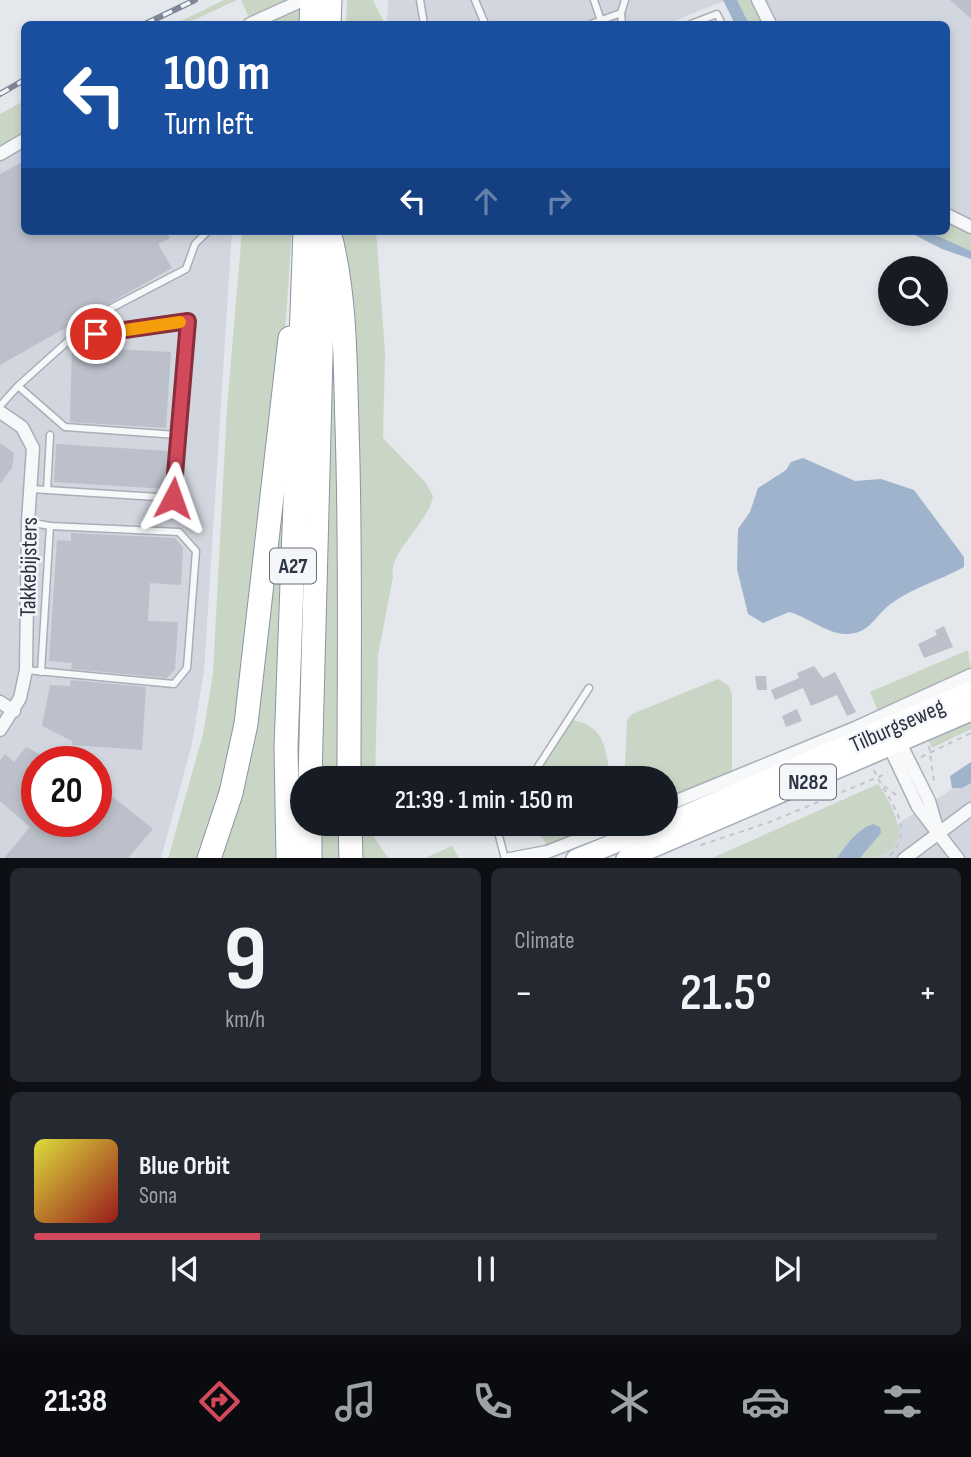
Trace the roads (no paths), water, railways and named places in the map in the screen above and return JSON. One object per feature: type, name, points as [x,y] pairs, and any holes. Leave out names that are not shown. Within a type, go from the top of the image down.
[{"type":"highway","name":"A27","points":[[288,858],[286,747],[305,235]]},
{"type":"highway","name":"A27","points":[[310,766],[326,235]]},
{"type":"highway","name":"A27","points":[[327,235],[341,275],[347,411],[351,532],[349,766]]},
{"type":"highway","name":"A27","points":[[209,858],[231,793],[246,724],[285,363],[304,273]]},
{"type":"highway","points":[[310,836],[310,858]]},
{"type":"highway","points":[[350,836],[351,858]]},
{"type":"main road","name":"Tilburgseweg","points":[[628,858],[894,739],[971,691]]},
{"type":"main road","name":"Tilburgseweg","points":[[678,818],[894,739],[922,733],[971,711]]},
{"type":"main road","name":"Tilburgseweg","points":[[578,858],[633,836]]},
{"type":"street","points":[[758,0],[768,21]]},
{"type":"street","points":[[265,21],[315,11]]},
{"type":"street","points":[[0,154],[21,142]]},
{"type":"street","points":[[950,216],[971,227]]},
{"type":"street","name":"Takkebijsters","points":[[0,412],[22,427],[32,440],[26,670],[14,712],[0,730]]},
{"type":"street","name":"Tilburgseweg","points":[[678,800],[855,728],[971,676]]},
{"type":"street","points":[[0,702],[14,712]]},
{"type":"street","points":[[894,739],[912,762],[929,801],[938,832]]},
{"type":"street","points":[[894,739],[898,768],[918,807],[957,858]]},
{"type":"street","points":[[905,858],[971,809]]},
{"type":"street","points":[[514,858],[547,852],[588,836]]},
{"type":"lane","points":[[420,0],[424,21]]},
{"type":"lane","points":[[475,0],[484,21]]},
{"type":"lane","points":[[593,0],[601,21],[621,13]]},
{"type":"lane","points":[[622,21],[625,0]]},
{"type":"lane","points":[[699,21],[717,14],[720,21]]},
{"type":"lane","points":[[98,314],[186,270],[195,244],[204,235]]},
{"type":"lane","points":[[0,406],[67,342],[96,334],[188,321],[173,498],[31,489]]},
{"type":"lane","points":[[18,386],[65,427],[177,435]]},
{"type":"lane","points":[[47,490],[50,435]]},
{"type":"lane","points":[[26,670],[174,684],[187,668],[196,551],[179,532],[50,526],[29,522]]},
{"type":"lane","points":[[41,673],[50,526]]},
{"type":"lane","points":[[538,766],[589,688]]},
{"type":"lane","points":[[499,836],[508,858]]},
{"type":"water","points":[[723,0],[737,0],[748,21],[734,21]]},
{"type":"water","points":[[915,235],[935,235],[971,251],[971,259],[942,249]]},
{"type":"water","points":[[803,458],[855,481],[881,479],[914,490],[964,557],[964,567],[904,595],[864,629],[852,634],[830,630],[789,612],[763,623],[748,614],[737,569],[738,529],[750,512],[758,488],[786,470],[791,462]]},
{"type":"water","points":[[971,762],[971,783],[962,788],[952,788],[950,776]]},
{"type":"water","points":[[873,824],[880,827],[881,833],[860,858],[837,858],[857,834]]},
{"type":"railway","points":[[151,21],[195,0]]},
{"type":"railway","points":[[0,94],[21,82]]}]
